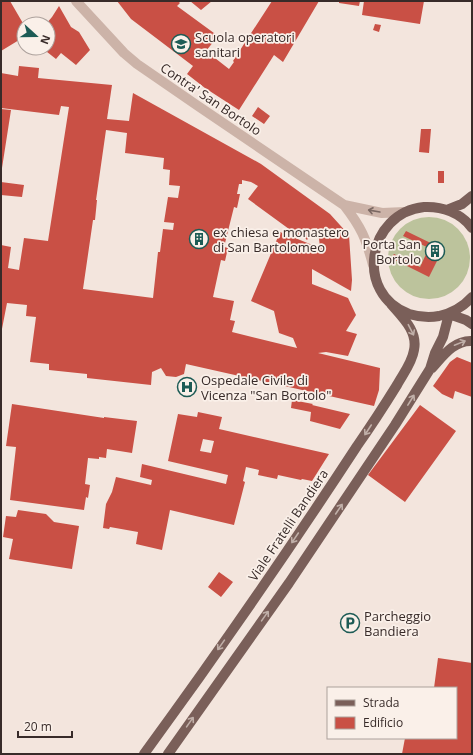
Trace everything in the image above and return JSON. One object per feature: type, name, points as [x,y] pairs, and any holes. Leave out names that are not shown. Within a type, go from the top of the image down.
[{"type":"main road","points":[[447,210],[462,204],[472,196]]},
{"type":"main road","points":[[373,265],[375,250],[380,236],[389,223],[405,212],[416,208],[431,207],[447,210],[459,216],[472,228]]},
{"type":"main road","name":"Viale Fratelli Bandiera","points":[[144,754],[331,487],[403,375],[414,351],[415,340],[409,325],[381,291],[376,279],[373,265]]},
{"type":"main road","points":[[391,304],[402,311],[417,317],[432,318],[449,314],[460,308],[472,296]]},
{"type":"main road","points":[[449,314],[466,320],[472,324]]},
{"type":"main road","points":[[430,369],[435,353],[443,337],[449,314]]},
{"type":"main road","points":[[168,754],[294,576],[395,426],[430,369],[452,347],[466,341],[472,341]]},
{"type":"street","name":"Contra' San Bortolo","points":[[76,1],[124,53],[137,64],[344,205],[358,223],[367,242],[373,265]]},
{"type":"street","name":"Contra' San Bortolo","points":[[344,205],[382,213],[405,212]]},
{"type":"green space","points":[[429,217],[445,221],[458,229],[466,242],[470,258],[466,274],[458,287],[445,295],[429,299],[413,295],[400,287],[392,274],[388,258],[392,242],[400,229],[413,221]]},
{"type":"building","points":[[1,1],[10,1],[19,16],[16,16],[16,42],[1,51]]},
{"type":"building","points":[[117,1],[178,1],[180,3],[177,6],[218,36],[206,51],[229,69],[272,1],[319,1],[283,62],[274,55],[239,110],[205,88],[187,74],[193,66],[131,19]]},
{"type":"building","points":[[190,1],[212,1],[201,10]]},
{"type":"building","points":[[339,1],[360,1],[359,6],[339,3]]},
{"type":"building","points":[[364,1],[424,1],[420,24],[362,15]]},
{"type":"building","points":[[59,6],[71,27],[79,32],[90,50],[76,65],[61,53],[56,59],[52,56],[56,56],[56,16],[53,16]]},
{"type":"building","points":[[375,24],[381,25],[379,32],[373,30]]},
{"type":"building","points":[[19,66],[39,68],[38,78],[112,85],[107,119],[129,121],[133,93],[261,164],[330,214],[349,235],[352,280],[351,291],[312,269],[312,284],[348,298],[356,315],[346,331],[357,334],[348,356],[326,352],[318,353],[380,368],[379,390],[374,406],[186,364],[184,374],[176,377],[166,376],[161,368],[152,372],[151,385],[87,378],[87,374],[49,370],[49,364],[30,362],[36,317],[26,316],[27,305],[7,303],[1,334],[1,245],[11,247],[8,268],[19,270],[24,238],[48,241],[69,107],[61,106],[59,115],[1,108],[1,73],[18,76]],"holes":[[[106,130],[127,133],[125,153],[164,158],[163,169],[170,170],[169,185],[180,186],[178,198],[168,197],[164,222],[174,223],[173,230],[163,229],[160,252],[158,252],[153,298],[83,289],[93,220],[95,220],[96,200]],[[242,180],[251,182],[258,186],[248,199],[300,237],[301,234],[307,240],[316,228],[318,229],[320,248],[280,232],[251,301],[274,311],[279,333],[293,338],[297,348],[232,332],[235,321],[230,320],[234,301],[213,297],[221,260],[225,261],[228,248],[224,247],[234,207],[237,208],[240,194],[237,194],[239,184],[242,184]]]},
{"type":"building","points":[[258,107],[270,116],[264,124],[252,116]]},
{"type":"building","points":[[1,109],[11,110],[2,168],[1,168]]},
{"type":"building","points":[[421,129],[431,129],[429,153],[419,152]]},
{"type":"building","points":[[438,171],[444,171],[444,183],[438,183]]},
{"type":"building","points":[[1,182],[24,185],[22,197],[1,195]]},
{"type":"building","name":"Porta San Bortolo","points":[[406,231],[443,249],[429,277],[391,258],[394,254],[420,267],[429,248],[403,236]]},
{"type":"building","points":[[457,357],[472,363],[472,397],[455,391],[453,399],[442,394],[433,386],[450,362]]},
{"type":"building","points":[[292,400],[350,414],[340,429],[310,421],[311,412],[291,408]]},
{"type":"building","points":[[12,404],[104,418],[137,421],[132,453],[107,449],[106,458],[88,458],[85,484],[90,485],[84,510],[10,500],[16,447],[6,446]]},
{"type":"building","points":[[420,405],[456,431],[405,502],[368,475]]},
{"type":"building","points":[[198,412],[222,417],[219,429],[329,454],[312,481],[278,475],[277,479],[258,475],[259,470],[246,467],[243,481],[245,482],[234,525],[170,510],[162,550],[136,544],[138,532],[110,527],[109,529],[103,528],[106,504],[112,492],[116,477],[151,485],[152,480],[140,477],[142,464],[226,484],[228,475],[168,461],[178,414],[197,417]],"holes":[[[203,439],[214,441],[211,453],[200,451]]]},
{"type":"building","points":[[18,510],[46,514],[54,522],[79,526],[72,569],[9,559],[13,539],[3,537],[6,516],[16,517]]},
{"type":"building","points":[[219,572],[233,582],[221,597],[208,587]]},
{"type":"building","points":[[438,658],[472,663],[472,754],[402,754],[405,739],[457,739],[457,687],[434,687]]},
{"type":"place","name":"Scuola operatori sanitari","points":[[181,44]]},
{"type":"place","name":"ex chiesa e monastero di San Bartolomeo","points":[[199,239]]},
{"type":"place","name":"Porta San Bortolo","points":[[435,251]]},
{"type":"place","name":"Ospedale Civile di Vicenza \"San Bortolo\"","points":[[187,387]]},
{"type":"place","name":"Parcheggio Bandiera","points":[[350,623]]}]
